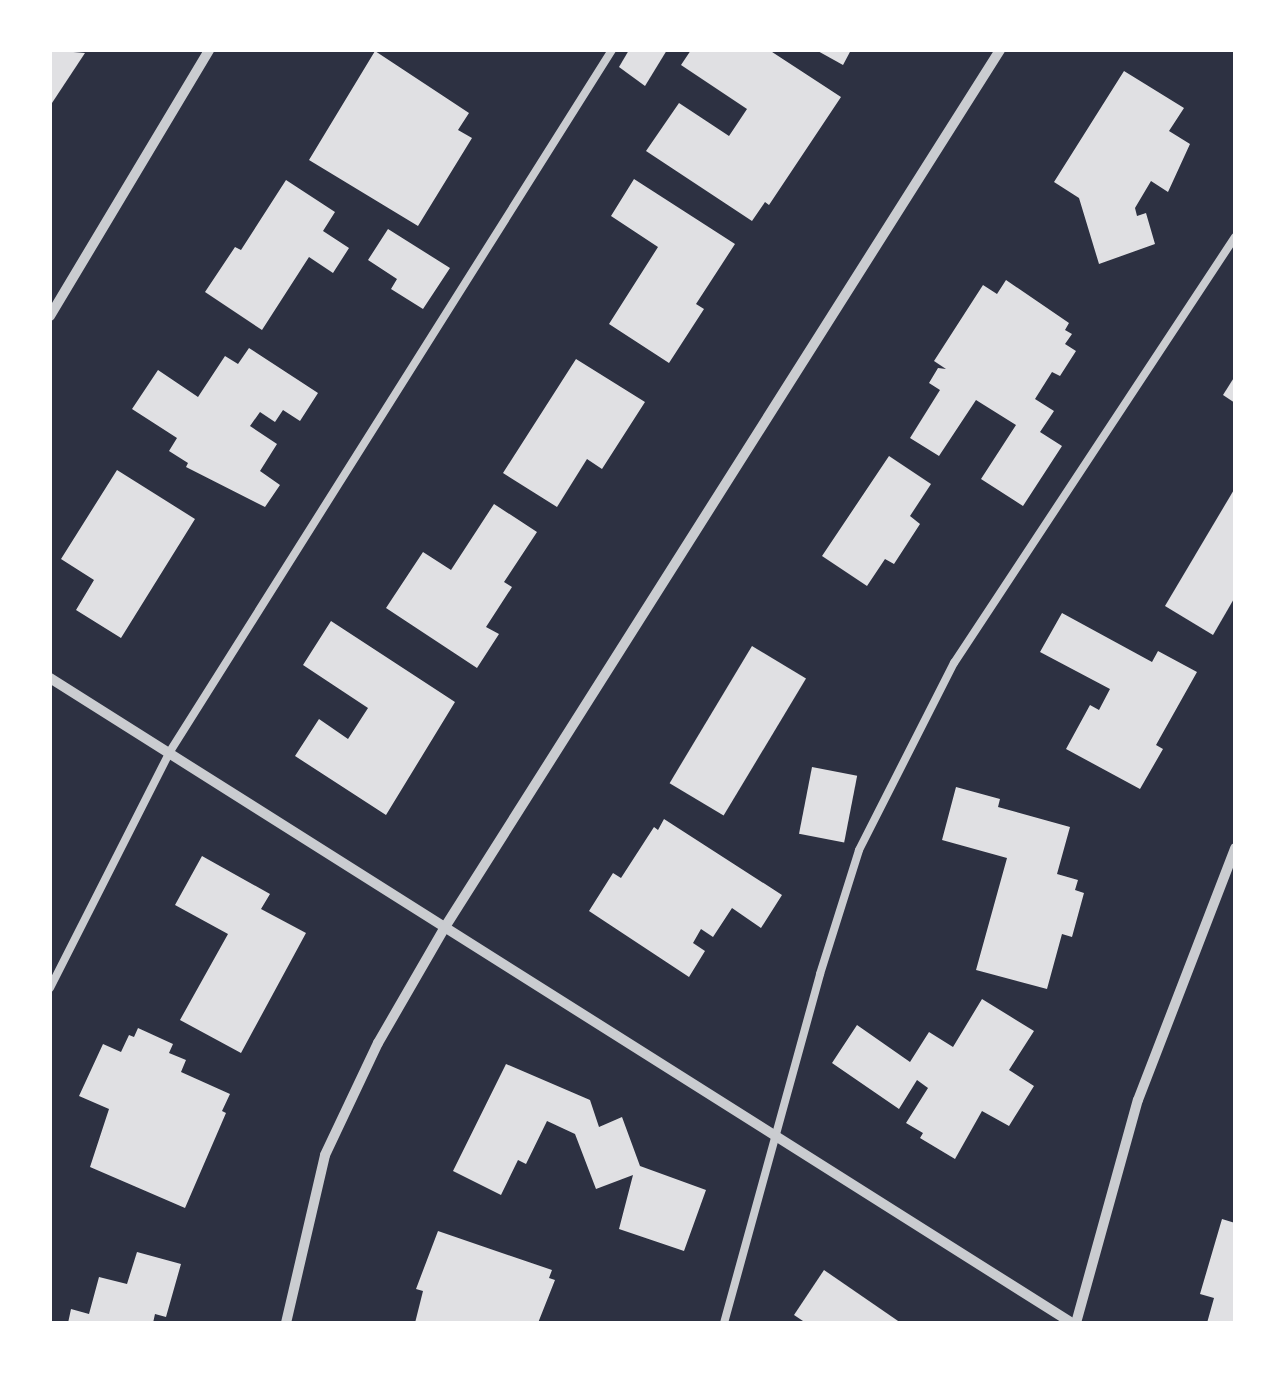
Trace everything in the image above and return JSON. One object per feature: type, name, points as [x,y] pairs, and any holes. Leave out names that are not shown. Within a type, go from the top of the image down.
[{"type":"street","points":[[50,316],[209,50]]},
{"type":"street","points":[[286,1323],[325,1155],[378,1043],[446,927],[1000,50]]},
{"type":"street","points":[[50,678],[1074,1323],[1138,1100],[1235,848]]},
{"type":"lane","points":[[50,988],[169,752],[612,50]]},
{"type":"lane","points":[[724,1323],[859,850],[954,663],[1235,237]]},
{"type":"building","points":[[50,50],[85,53],[50,106]]},
{"type":"building","points":[[629,50],[667,50],[645,86],[619,67]]},
{"type":"building","points":[[691,50],[769,50],[841,97],[769,205],[765,202],[752,221],[646,151],[679,103],[729,136],[747,109],[681,65]]},
{"type":"building","points":[[816,50],[851,50],[843,65]]},
{"type":"building","points":[[375,51],[469,113],[458,130],[472,138],[418,226],[309,160]]},
{"type":"building","points":[[1124,71],[1184,108],[1169,131],[1190,144],[1168,192],[1151,181],[1135,208],[1137,216],[1146,213],[1155,244],[1099,264],[1079,198],[1054,182]]},
{"type":"building","points":[[634,179],[735,244],[696,304],[704,309],[669,363],[609,324],[658,247],[611,216]]},
{"type":"building","points":[[286,180],[335,212],[323,231],[349,248],[333,273],[309,257],[262,330],[205,292],[235,247],[241,250]]},
{"type":"building","points":[[388,229],[450,268],[423,309],[391,289],[397,279],[368,260]]},
{"type":"building","points":[[1006,280],[1069,323],[1065,330],[1072,334],[1065,344],[1076,351],[1060,376],[1052,372],[1035,399],[1054,411],[1040,432],[1062,446],[1023,506],[981,479],[1016,425],[976,400],[939,456],[910,438],[940,390],[929,383],[938,368],[946,369],[934,361],[983,285],[997,294]]},
{"type":"building","points":[[249,348],[318,393],[300,421],[283,410],[275,422],[260,412],[250,426],[277,444],[260,471],[280,485],[265,507],[186,467],[188,463],[169,451],[177,438],[132,409],[158,370],[198,397],[225,356],[238,364]]},
{"type":"building","points":[[576,359],[645,402],[602,469],[587,459],[557,507],[503,473]]},
{"type":"building","points":[[1235,376],[1235,403],[1223,395]]},
{"type":"building","points":[[889,456],[931,484],[910,516],[920,524],[894,564],[885,559],[867,586],[822,556]]},
{"type":"building","points":[[117,470],[195,519],[121,638],[76,610],[94,580],[61,559]]},
{"type":"building","points":[[1235,488],[1235,597],[1213,635],[1165,606]]},
{"type":"building","points":[[494,504],[537,532],[504,582],[512,587],[486,627],[499,634],[477,668],[386,608],[423,552],[451,570]]},
{"type":"building","points":[[1062,613],[1152,662],[1158,651],[1197,672],[1156,745],[1163,749],[1140,789],[1066,749],[1090,705],[1099,710],[1110,689],[1040,652]]},
{"type":"building","points":[[331,621],[455,702],[386,815],[295,756],[319,719],[348,739],[368,708],[303,665]]},
{"type":"building","points":[[752,646],[806,678],[724,816],[670,783]]},
{"type":"building","points":[[812,767],[857,776],[844,843],[799,834]]},
{"type":"building","points":[[956,787],[1000,799],[998,807],[1070,827],[1057,874],[1078,880],[1075,890],[1084,893],[1072,937],[1062,934],[1047,989],[976,970],[1007,858],[942,840]]},
{"type":"building","points":[[664,819],[782,895],[761,928],[732,908],[713,937],[701,929],[693,943],[705,951],[689,977],[589,911],[613,873],[621,878],[654,827],[658,830]]},
{"type":"building","points":[[202,856],[270,894],[261,909],[306,933],[241,1053],[180,1020],[228,934],[175,905]]},
{"type":"building","points":[[982,999],[1034,1031],[1009,1070],[1034,1086],[1009,1126],[982,1111],[955,1159],[920,1138],[923,1133],[906,1123],[928,1088],[917,1080],[899,1109],[832,1063],[857,1025],[910,1062],[929,1032],[953,1047]]},
{"type":"building","points":[[138,1028],[173,1044],[169,1053],[186,1060],[181,1072],[230,1094],[222,1111],[226,1113],[185,1208],[90,1167],[109,1109],[79,1096],[103,1044],[121,1052],[129,1035],[134,1037]]},
{"type":"building","points":[[506,1064],[590,1100],[599,1127],[622,1117],[640,1166],[706,1190],[684,1251],[619,1229],[633,1175],[596,1189],[575,1134],[547,1121],[526,1164],[518,1160],[501,1195],[453,1171]]},
{"type":"building","points":[[1222,1219],[1235,1223],[1235,1323],[1207,1323],[1214,1298],[1200,1294]]},
{"type":"building","points":[[438,1231],[552,1270],[549,1278],[555,1280],[538,1323],[415,1323],[423,1291],[416,1289]]},
{"type":"building","points":[[137,1252],[181,1264],[166,1317],[155,1314],[153,1323],[68,1323],[71,1309],[89,1314],[99,1277],[127,1284]]},
{"type":"building","points":[[824,1270],[901,1323],[806,1323],[794,1315]]}]
